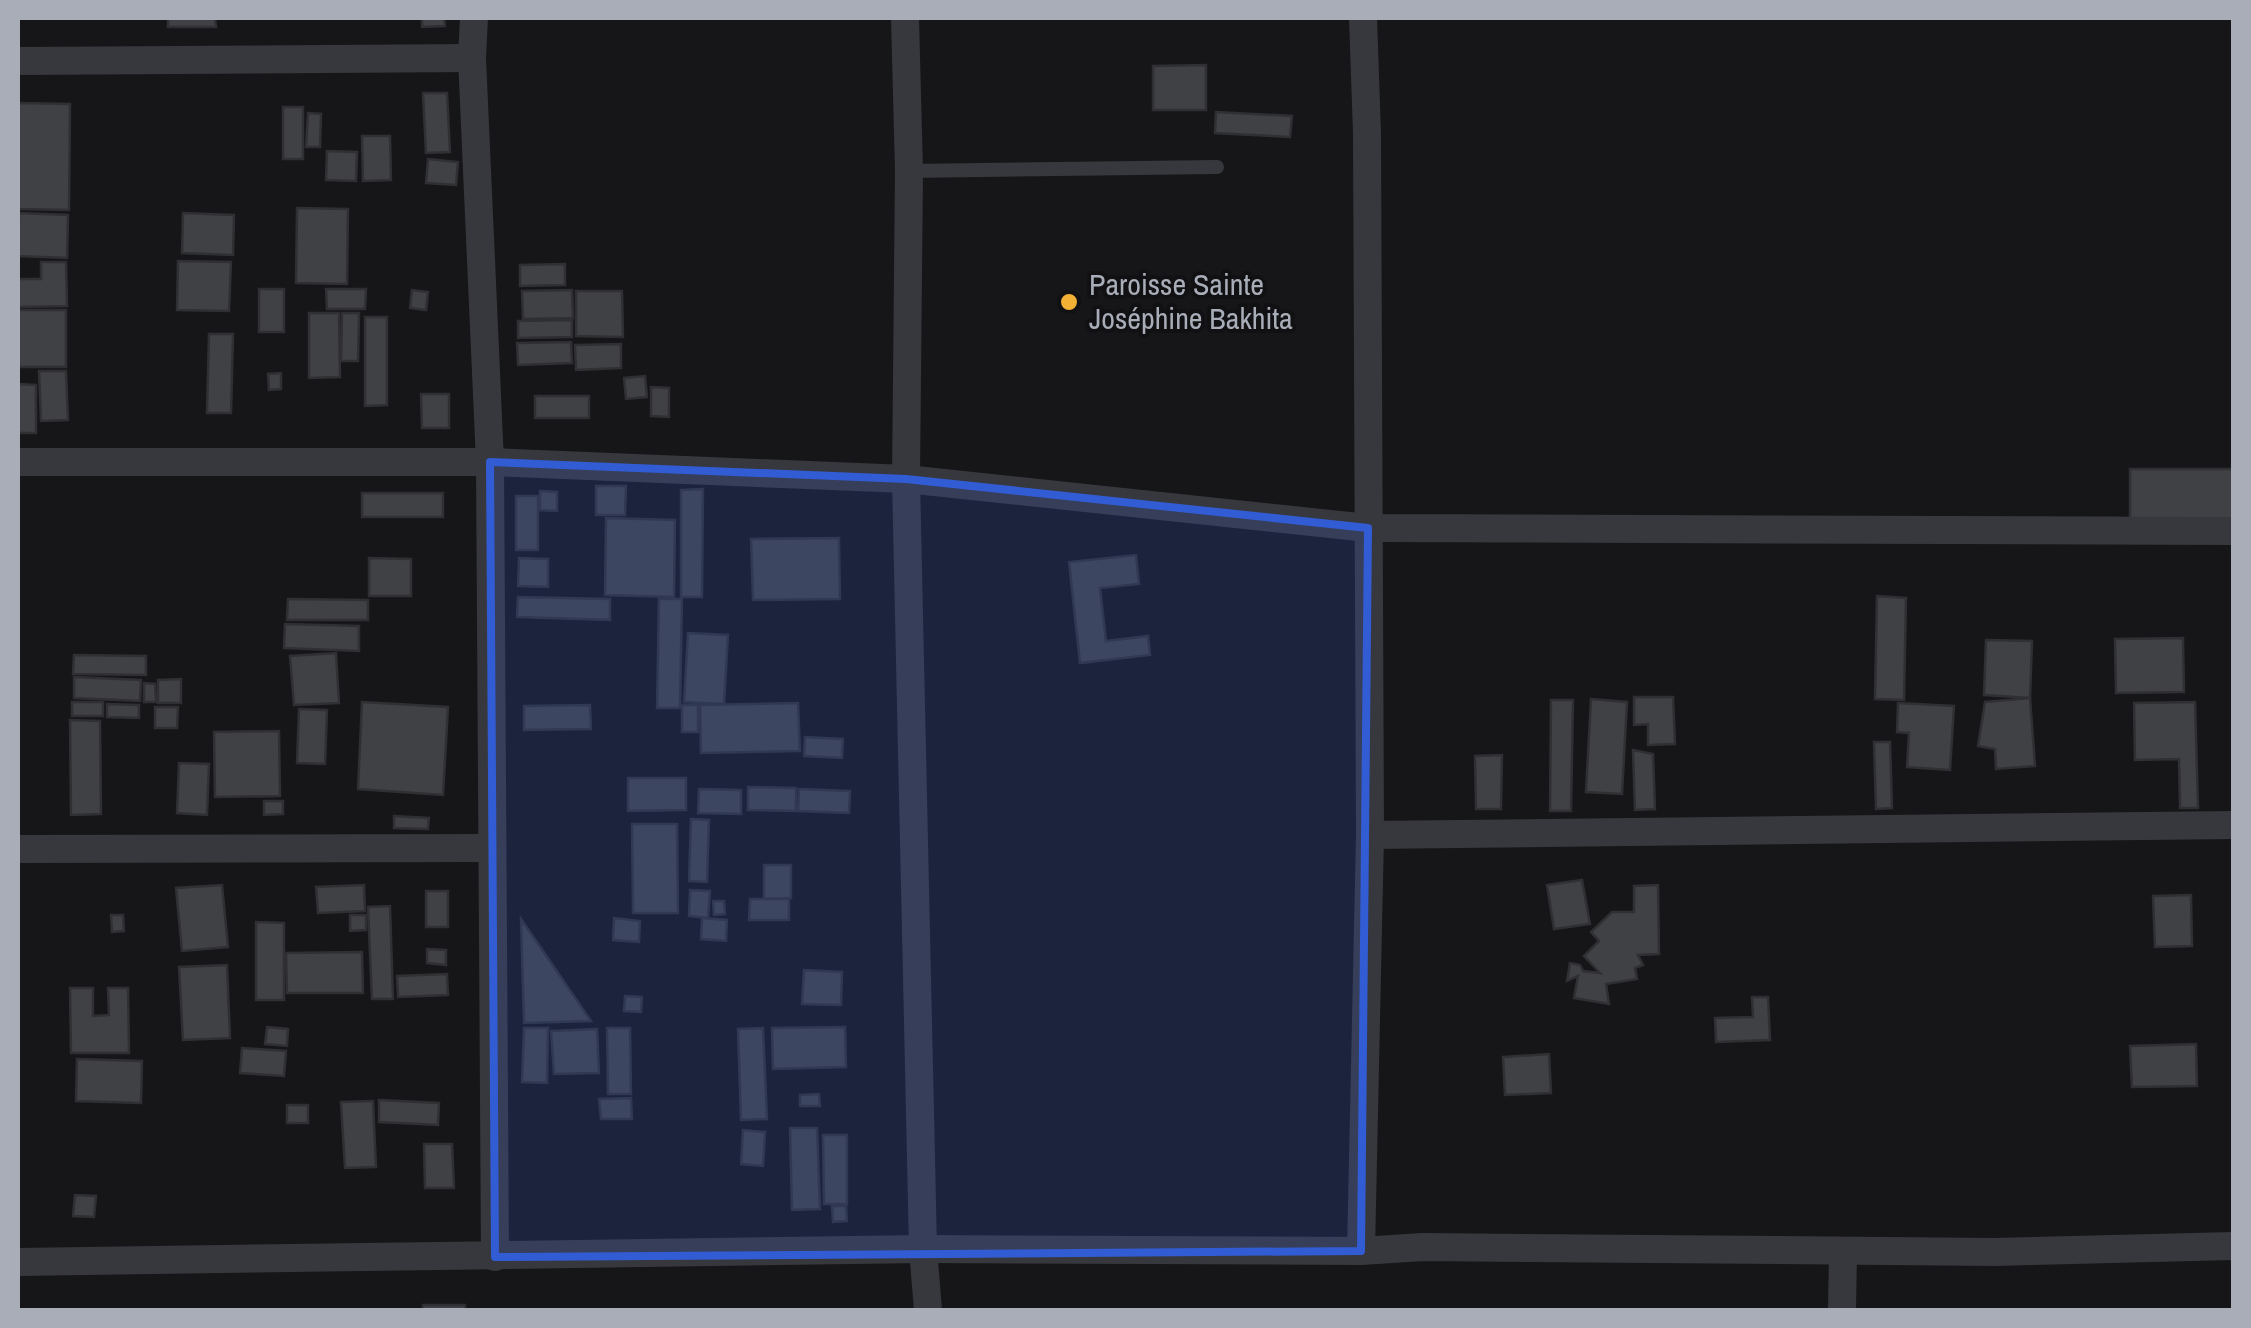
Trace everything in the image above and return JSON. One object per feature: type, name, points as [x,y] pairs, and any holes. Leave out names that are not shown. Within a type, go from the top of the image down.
[{"type":"street","points":[[474,18],[472,58],[490,462],[495,1257]]},
{"type":"street","points":[[905,18],[909,171],[906,479],[923,1249],[928,1310]]},
{"type":"street","points":[[1361,1251],[1370,835],[1367,133],[1363,18]]},
{"type":"street","points":[[18,61],[472,58]]},
{"type":"street","points":[[18,462],[490,462],[906,479],[1368,528],[2234,531]]},
{"type":"street","points":[[1370,835],[2234,825]]},
{"type":"street","points":[[18,850],[492,848]]},
{"type":"street","points":[[18,1262],[923,1249],[1361,1251],[1424,1246],[1995,1252],[2234,1246]]},
{"type":"street","points":[[1842,1310],[1843,1251]]},
{"type":"lane","points":[[909,171],[1217,167]]},
{"type":"highlighted area","points":[[490,462],[906,479],[1368,528],[1361,1251],[495,1257]]},
{"type":"building","points":[[168,18],[215,18],[216,27],[168,27]]},
{"type":"building","points":[[422,18],[444,18],[445,26],[422,27]]},
{"type":"building","points":[[1206,65],[1206,110],[1153,110],[1153,66]]},
{"type":"building","points":[[423,93],[447,93],[450,152],[426,153]]},
{"type":"building","points":[[18,103],[70,104],[69,210],[18,209]]},
{"type":"building","points":[[283,107],[303,107],[303,159],[283,159]]},
{"type":"building","points":[[1216,112],[1292,116],[1290,137],[1215,133]]},
{"type":"building","points":[[308,113],[321,114],[320,147],[306,147]]},
{"type":"building","points":[[362,136],[390,136],[391,180],[363,181]]},
{"type":"building","points":[[327,151],[357,152],[356,181],[326,180]]},
{"type":"building","points":[[428,159],[458,162],[456,185],[426,183]]},
{"type":"building","points":[[297,208],[348,209],[347,284],[296,283]]},
{"type":"building","points":[[19,213],[68,215],[67,258],[18,256]]},
{"type":"building","points":[[183,213],[234,215],[233,255],[182,253]]},
{"type":"building","points":[[178,261],[231,262],[229,311],[177,310]]},
{"type":"building","points":[[41,262],[66,262],[67,306],[18,307],[18,279],[41,279]]},
{"type":"building","points":[[565,264],[565,285],[520,286],[520,265]]},
{"type":"building","points":[[259,289],[284,289],[284,332],[259,332]]},
{"type":"building","points":[[326,289],[366,289],[365,309],[327,309]]},
{"type":"building","points":[[412,290],[428,292],[426,310],[410,308]]},
{"type":"building","points":[[572,290],[573,318],[523,319],[522,291]]},
{"type":"building","points":[[576,291],[622,291],[623,337],[576,336]]},
{"type":"building","points":[[18,310],[66,310],[66,367],[19,367]]},
{"type":"building","points":[[309,313],[339,313],[340,377],[309,378]]},
{"type":"building","points":[[342,313],[359,313],[358,361],[341,361]]},
{"type":"building","points":[[365,317],[387,317],[387,405],[365,406]]},
{"type":"building","points":[[572,320],[572,337],[518,338],[518,321]]},
{"type":"building","points":[[209,334],[233,334],[231,413],[207,413]]},
{"type":"building","points":[[571,342],[572,363],[518,365],[517,343]]},
{"type":"building","points":[[621,344],[621,368],[576,370],[575,345]]},
{"type":"building","points":[[39,371],[66,371],[68,420],[41,421]]},
{"type":"building","points":[[281,373],[281,389],[269,390],[268,374]]},
{"type":"building","points":[[645,376],[647,397],[626,399],[624,378]]},
{"type":"building","points":[[18,384],[36,385],[36,433],[18,433]]},
{"type":"building","points":[[651,387],[669,388],[669,417],[651,416]]},
{"type":"building","points":[[421,394],[449,394],[449,428],[422,428]]},
{"type":"building","points":[[535,396],[589,396],[589,418],[535,418]]},
{"type":"building","points":[[2130,469],[2234,469],[2234,519],[2130,520]]},
{"type":"building","points":[[596,486],[626,486],[625,515],[596,515]]},
{"type":"building","points":[[703,489],[702,597],[681,597],[681,490]]},
{"type":"building","points":[[540,491],[557,492],[557,511],[540,510]]},
{"type":"building","points":[[362,493],[443,493],[443,517],[362,517]]},
{"type":"building","points":[[516,496],[538,496],[538,550],[516,550]]},
{"type":"building","points":[[606,518],[675,520],[674,597],[605,595]]},
{"type":"building","points":[[839,538],[840,599],[753,600],[751,539]]},
{"type":"building","points":[[1136,555],[1139,584],[1100,588],[1106,641],[1148,636],[1150,655],[1080,663],[1069,562]]},
{"type":"building","points":[[369,558],[411,559],[411,596],[369,596]]},
{"type":"building","points":[[519,558],[548,559],[548,587],[518,586]]},
{"type":"building","points":[[1877,596],[1906,598],[1904,700],[1875,699]]},
{"type":"building","points":[[518,597],[610,599],[610,620],[517,617]]},
{"type":"building","points":[[288,599],[368,600],[368,620],[287,620]]},
{"type":"building","points":[[659,599],[682,599],[680,708],[657,708]]},
{"type":"building","points":[[285,624],[359,626],[359,651],[284,648]]},
{"type":"building","points":[[688,633],[728,635],[724,704],[684,702]]},
{"type":"building","points":[[2183,638],[2184,692],[2116,693],[2115,639]]},
{"type":"building","points":[[1986,640],[2032,641],[2030,698],[1984,695]]},
{"type":"building","points":[[336,653],[339,703],[294,705],[290,656]]},
{"type":"building","points":[[74,655],[146,656],[146,675],[73,674]]},
{"type":"building","points":[[74,677],[141,680],[140,701],[74,698]]},
{"type":"building","points":[[181,679],[181,703],[158,703],[158,680]]},
{"type":"building","points":[[144,683],[155,684],[156,702],[144,702]]},
{"type":"building","points":[[1634,697],[1673,697],[1675,744],[1648,745],[1648,724],[1634,725]]},
{"type":"building","points":[[2030,698],[2035,766],[1996,769],[1995,749],[1978,746],[1985,702]]},
{"type":"building","points":[[1591,699],[1627,702],[1622,794],[1586,792]]},
{"type":"building","points":[[1551,700],[1573,700],[1571,811],[1550,811]]},
{"type":"building","points":[[72,702],[103,702],[103,716],[72,716]]},
{"type":"building","points":[[362,702],[448,707],[443,795],[358,789]]},
{"type":"building","points":[[2195,702],[2198,808],[2180,808],[2179,759],[2135,760],[2134,703]]},
{"type":"building","points":[[798,703],[800,751],[701,753],[700,705]]},
{"type":"building","points":[[1898,703],[1954,706],[1950,770],[1907,767],[1909,733],[1897,732]]},
{"type":"building","points":[[107,704],[139,705],[139,718],[107,717]]},
{"type":"building","points":[[590,705],[591,729],[524,730],[524,706]]},
{"type":"building","points":[[682,705],[698,705],[698,732],[682,732]]},
{"type":"building","points":[[155,707],[178,707],[177,728],[155,728]]},
{"type":"building","points":[[299,709],[327,710],[325,764],[297,763]]},
{"type":"building","points":[[70,720],[100,721],[101,814],[71,815]]},
{"type":"building","points":[[279,731],[280,796],[215,797],[214,732]]},
{"type":"building","points":[[805,737],[843,739],[842,758],[804,756]]},
{"type":"building","points":[[1874,742],[1890,742],[1892,808],[1876,809]]},
{"type":"building","points":[[1633,750],[1653,754],[1655,809],[1635,810]]},
{"type":"building","points":[[1502,755],[1501,809],[1476,809],[1475,756]]},
{"type":"building","points":[[179,763],[209,764],[207,815],[177,813]]},
{"type":"building","points":[[628,778],[686,778],[686,810],[628,811]]},
{"type":"building","points":[[748,787],[796,788],[796,811],[748,810]]},
{"type":"building","points":[[699,789],[741,790],[741,814],[698,813]]},
{"type":"building","points":[[799,789],[850,791],[849,813],[798,811]]},
{"type":"building","points":[[264,801],[283,801],[283,814],[264,815]]},
{"type":"building","points":[[394,816],[429,818],[428,829],[394,828]]},
{"type":"building","points":[[691,819],[709,820],[707,882],[689,881]]},
{"type":"building","points":[[632,824],[677,824],[678,913],[633,913]]},
{"type":"building","points":[[764,865],[791,865],[791,898],[764,899]]},
{"type":"building","points":[[1582,880],[1590,924],[1554,929],[1547,885]]},
{"type":"building","points":[[222,885],[228,947],[182,951],[176,888]]},
{"type":"building","points":[[364,885],[365,911],[318,913],[316,887]]},
{"type":"building","points":[[1658,885],[1659,954],[1638,955],[1643,965],[1635,968],[1637,979],[1606,984],[1609,1004],[1574,998],[1578,976],[1567,981],[1570,963],[1580,965],[1583,971],[1600,973],[1584,956],[1599,941],[1591,932],[1612,912],[1634,912],[1634,886]]},
{"type":"building","points":[[690,890],[710,891],[708,918],[689,916]]},
{"type":"building","points":[[426,891],[448,891],[448,927],[426,927]]},
{"type":"building","points":[[2191,895],[2192,946],[2155,947],[2153,896]]},
{"type":"building","points":[[750,899],[789,899],[789,920],[749,920]]},
{"type":"building","points":[[713,901],[724,901],[725,914],[714,915]]},
{"type":"building","points":[[390,906],[393,999],[372,999],[368,907]]},
{"type":"building","points":[[111,915],[123,915],[124,931],[112,932]]},
{"type":"building","points":[[350,915],[366,915],[366,930],[350,931]]},
{"type":"building","points":[[614,918],[640,921],[639,942],[613,940]]},
{"type":"building","points":[[702,918],[727,920],[726,941],[701,939]]},
{"type":"building","points":[[521,919],[554,967],[591,1021],[524,1023]]},
{"type":"building","points":[[256,922],[284,923],[284,1000],[256,1000]]},
{"type":"building","points":[[427,949],[446,950],[446,965],[427,963]]},
{"type":"building","points":[[362,952],[363,993],[287,993],[286,953]]},
{"type":"building","points":[[227,965],[230,1038],[183,1040],[179,967]]},
{"type":"building","points":[[804,970],[842,972],[841,1005],[802,1004]]},
{"type":"building","points":[[447,974],[448,995],[398,997],[397,976]]},
{"type":"building","points":[[70,988],[93,988],[93,1016],[109,1015],[108,988],[128,988],[129,1053],[71,1053]]},
{"type":"building","points":[[625,996],[642,997],[641,1012],[624,1011]]},
{"type":"building","points":[[1752,997],[1768,997],[1770,1040],[1716,1042],[1715,1018],[1753,1017]]},
{"type":"building","points":[[267,1027],[288,1029],[287,1046],[265,1044]]},
{"type":"building","points":[[845,1027],[846,1067],[773,1069],[772,1028]]},
{"type":"building","points":[[524,1028],[548,1028],[547,1083],[522,1082]]},
{"type":"building","points":[[607,1028],[630,1028],[631,1094],[608,1094]]},
{"type":"building","points":[[763,1028],[767,1119],[741,1120],[738,1029]]},
{"type":"building","points":[[597,1029],[599,1073],[554,1074],[551,1031]]},
{"type":"building","points":[[2196,1044],[2197,1086],[2132,1087],[2130,1046]]},
{"type":"building","points":[[242,1048],[286,1051],[284,1076],[240,1073]]},
{"type":"building","points":[[1549,1054],[1551,1093],[1505,1095],[1503,1057]]},
{"type":"building","points":[[77,1059],[142,1061],[141,1103],[76,1101]]},
{"type":"building","points":[[819,1094],[820,1106],[800,1106],[800,1095]]},
{"type":"building","points":[[631,1098],[632,1119],[601,1119],[599,1099]]},
{"type":"building","points":[[379,1100],[439,1103],[438,1125],[379,1122]]},
{"type":"building","points":[[373,1101],[376,1167],[345,1168],[341,1102]]},
{"type":"building","points":[[287,1105],[308,1105],[308,1123],[287,1123]]},
{"type":"building","points":[[790,1128],[817,1128],[820,1209],[792,1210]]},
{"type":"building","points":[[743,1130],[765,1132],[763,1166],[741,1164]]},
{"type":"building","points":[[823,1135],[847,1135],[847,1204],[824,1204]]},
{"type":"building","points":[[424,1144],[452,1144],[454,1188],[425,1188]]},
{"type":"building","points":[[75,1195],[96,1196],[94,1217],[73,1216]]},
{"type":"building","points":[[832,1206],[846,1206],[847,1221],[833,1222]]},
{"type":"building","points":[[423,1305],[465,1305],[465,1310],[423,1310]]},
{"type":"place","name":"Paroisse Sainte Joséphine Bakhita","points":[[1069,302]]}]
